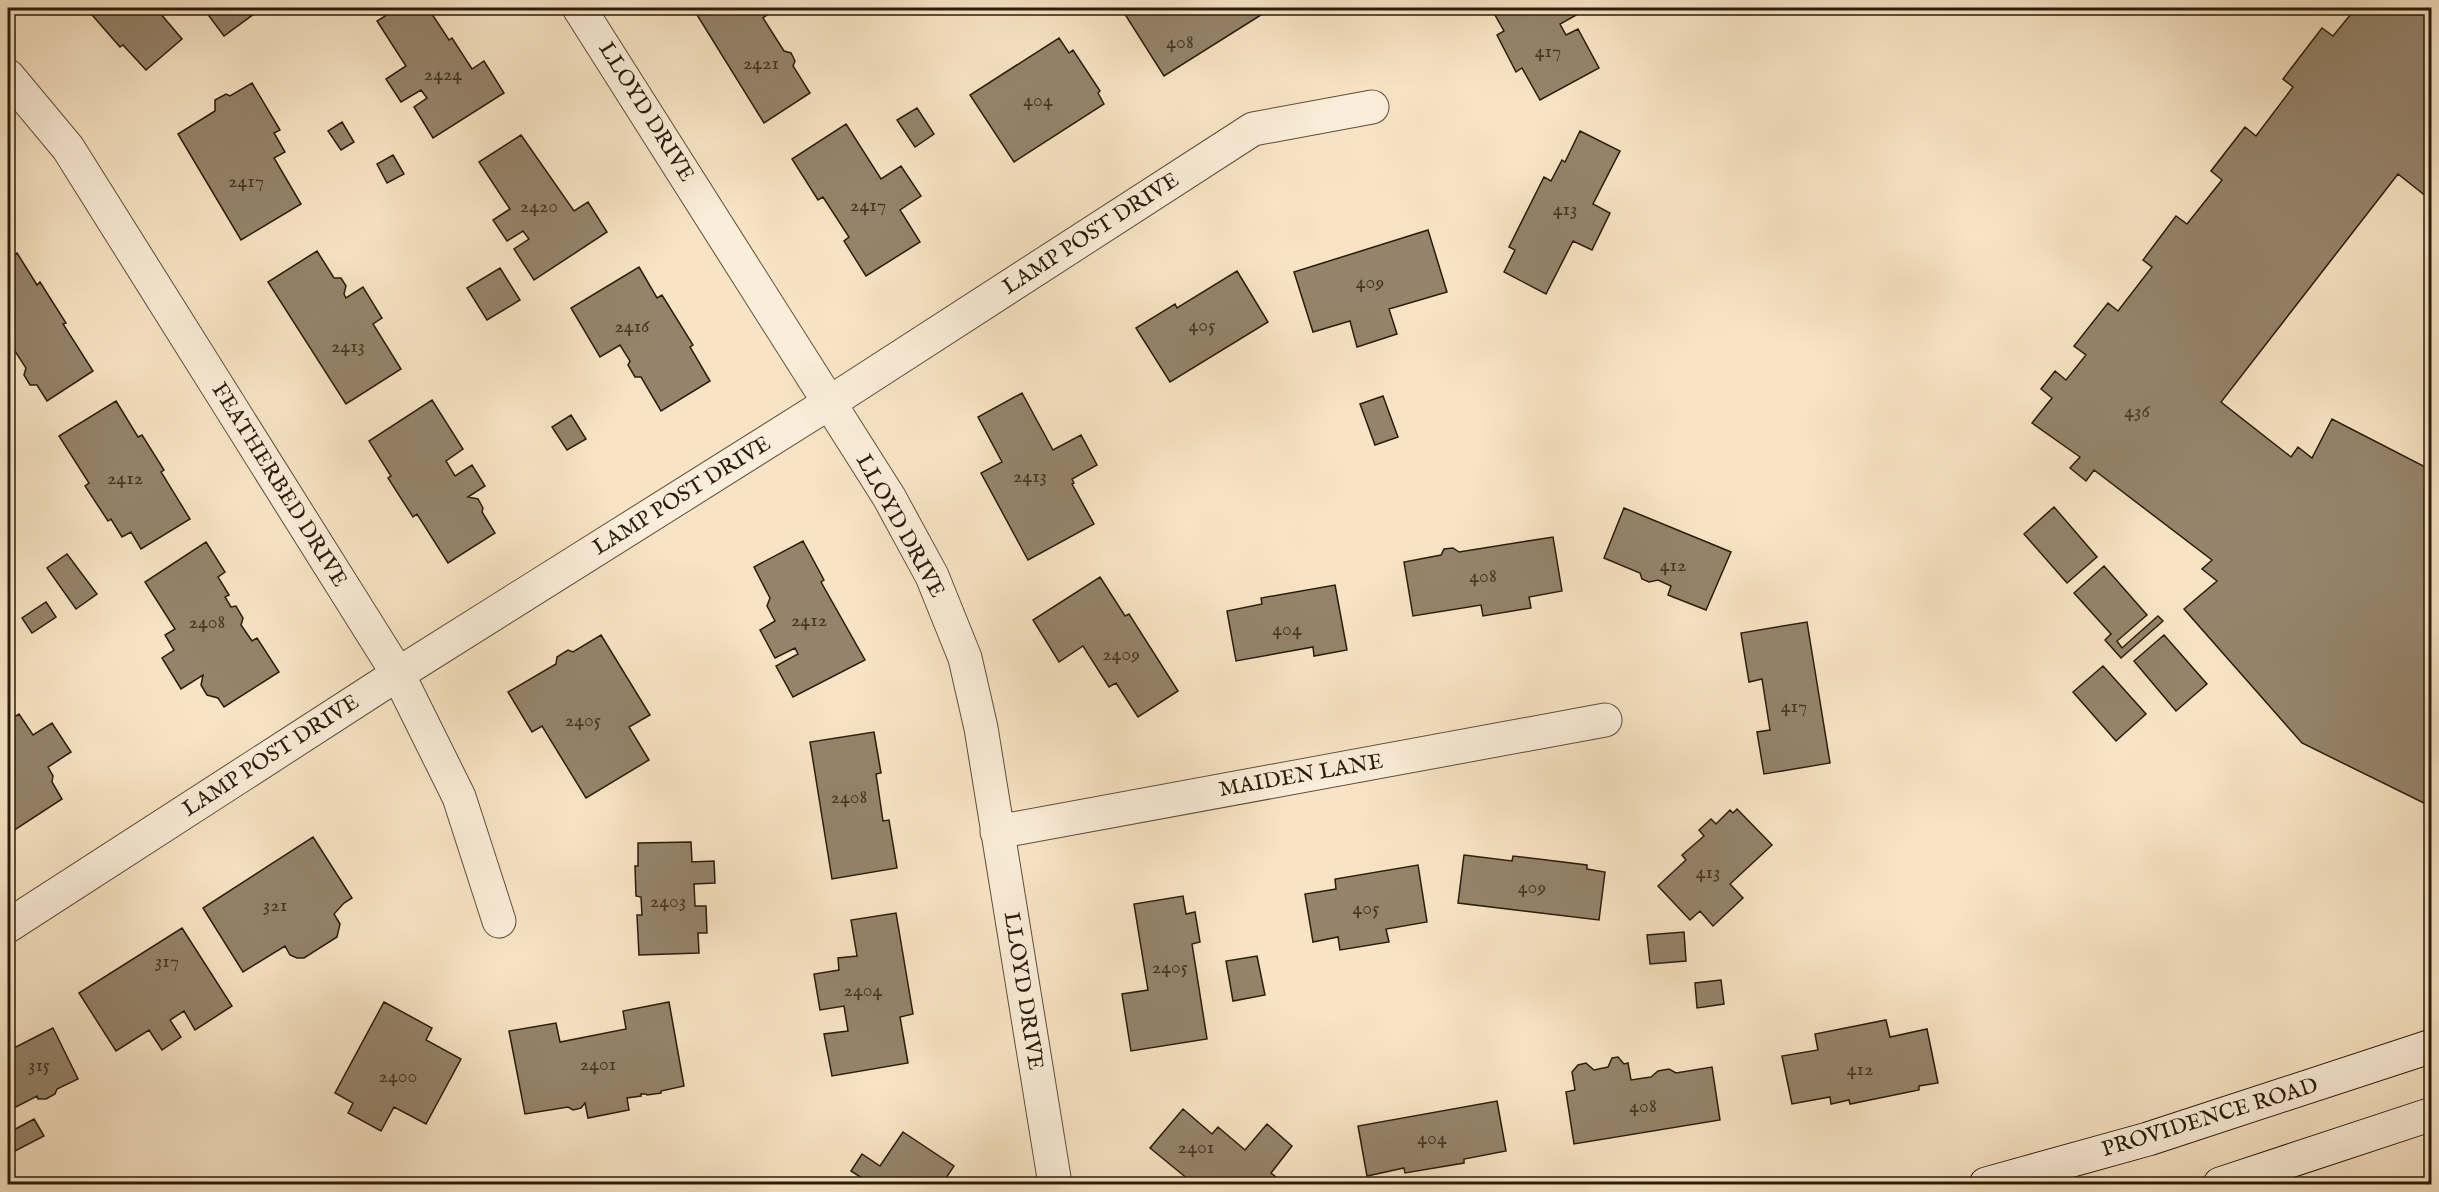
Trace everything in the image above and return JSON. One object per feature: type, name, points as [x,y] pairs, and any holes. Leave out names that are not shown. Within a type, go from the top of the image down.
[{"type":"street","name":"LLOYD DRIVE","points":[[579,8],[889,497],[932,576],[965,658],[981,728],[1055,1185]]},
{"type":"street","name":"FEATHERBED DRIVE","points":[[8,76],[68,148],[398,674],[459,796],[499,921]]},
{"type":"street","name":"LAMP POST DRIVE","points":[[8,926],[398,674],[829,403],[1253,129],[1372,107]]},
{"type":"street","name":"MAIDEN LANE","points":[[997,832],[1605,720]]},
{"type":"street","name":"PROVIDENCE ROAD","points":[[1986,1185],[2148,1139],[2432,1046]]},
{"type":"street","points":[[2220,1185],[2432,1114]]},
{"type":"building","points":[[86,8],[161,8],[163,10],[160,13],[182,39],[146,70],[123,45],[120,47]]},
{"type":"building","points":[[203,8],[255,8],[258,11],[224,36]]},
{"type":"building","points":[[398,8],[428,8],[449,40],[452,38],[472,69],[484,61],[504,93],[433,138],[414,107],[427,98],[421,90],[401,102],[386,79],[406,66],[377,21]]},
{"type":"building","points":[[698,8],[763,8],[767,15],[763,18],[784,51],[791,53],[795,61],[793,66],[810,93],[764,123],[694,10]]},
{"type":"building","points":[[1121,8],[1272,8],[1164,76]]},
{"type":"building","points":[[1491,8],[1577,8],[1580,13],[1560,24],[1566,35],[1578,29],[1599,68],[1540,100],[1522,68],[1516,72],[1497,35],[1504,31]]},
{"type":"building","points":[[2356,8],[2432,8],[2432,201],[2398,174],[2221,402],[2291,457],[2298,447],[2312,458],[2332,419],[2429,469],[2432,464],[2432,807],[2302,743],[2184,609],[2217,581],[2202,569],[2212,560],[2094,470],[2086,481],[2070,468],[2080,457],[2032,423],[2052,398],[2041,389],[2055,371],[2066,380],[2086,355],[2074,346],[2108,303],[2118,311],[2152,267],[2143,260],[2176,216],[2187,224],[2222,180],[2211,171],[2245,127],[2256,136],[2293,87],[2283,79],[2322,28],[2333,36]]},
{"type":"building","points":[[1059,38],[1069,53],[1073,50],[1100,91],[1098,93],[1104,104],[1014,162],[970,95]]},
{"type":"building","points":[[252,83],[280,130],[274,133],[285,152],[274,158],[301,204],[241,240],[178,134],[215,111],[215,100],[226,94],[230,96]]},
{"type":"building","points":[[917,108],[934,134],[915,147],[897,120]]},
{"type":"building","points":[[342,122],[354,142],[341,150],[328,131]]},
{"type":"building","points":[[846,124],[881,179],[901,166],[921,196],[900,210],[920,242],[866,276],[844,241],[849,237],[823,197],[818,200],[792,159]]},
{"type":"building","points":[[1580,131],[1620,151],[1593,204],[1610,213],[1592,250],[1573,241],[1546,294],[1504,272],[1515,250],[1509,247],[1544,177],[1551,181],[1562,160],[1565,162]]},
{"type":"building","points":[[521,135],[574,211],[588,202],[607,232],[534,280],[514,249],[529,239],[523,231],[507,241],[493,220],[510,209],[479,162]]},
{"type":"building","points":[[393,155],[404,174],[387,183],[377,164]]},
{"type":"building","points":[[1428,230],[1447,292],[1389,309],[1397,334],[1357,347],[1350,321],[1313,332],[1294,272]]},
{"type":"building","points":[[317,251],[334,278],[341,278],[346,286],[344,294],[346,298],[363,287],[382,318],[373,324],[401,369],[346,404],[268,282]]},
{"type":"building","points":[[17,253],[37,285],[40,282],[93,371],[47,401],[37,385],[30,385],[24,375],[26,368],[15,351],[8,356],[8,259]]},
{"type":"building","points":[[639,267],[657,298],[662,295],[693,345],[690,347],[710,381],[661,411],[641,377],[635,377],[628,365],[630,361],[620,345],[600,357],[571,308]]},
{"type":"building","points":[[500,268],[520,300],[487,320],[467,288]]},
{"type":"building","points":[[1237,271],[1268,322],[1170,382],[1136,328],[1175,304],[1177,308]]},
{"type":"building","points":[[1022,393],[1053,450],[1081,435],[1097,465],[1072,479],[1074,483],[1072,484],[1094,524],[1028,560],[981,473],[1002,462],[978,417]]},
{"type":"building","points":[[1383,396],[1398,437],[1375,445],[1360,404]]},
{"type":"building","points":[[432,400],[463,449],[446,461],[455,476],[472,465],[485,486],[468,497],[478,499],[483,508],[482,512],[495,533],[448,563],[417,514],[413,517],[388,478],[391,476],[369,441]]},
{"type":"building","points":[[116,401],[138,437],[142,435],[164,470],[161,472],[190,519],[141,549],[131,532],[122,537],[111,519],[108,521],[85,486],[89,483],[59,436]]},
{"type":"building","points":[[571,415],[586,439],[567,450],[552,427]]},
{"type":"building","points":[[2054,507],[2097,557],[2067,583],[2024,534]]},
{"type":"building","points":[[1624,508],[1731,552],[1706,610],[1668,595],[1671,586],[1658,580],[1649,582],[1642,579],[1640,573],[1604,558]]},
{"type":"building","points":[[1553,537],[1562,591],[1529,597],[1531,608],[1483,616],[1481,605],[1413,616],[1404,562],[1441,555],[1444,549],[1453,548],[1459,552]]},
{"type":"building","points":[[803,541],[824,580],[821,582],[865,660],[793,697],[776,666],[798,654],[795,648],[775,658],[760,630],[775,621],[767,606],[770,598],[754,567]]},
{"type":"building","points":[[206,542],[225,572],[218,577],[229,595],[225,597],[231,607],[236,606],[243,618],[241,625],[252,641],[257,638],[279,672],[224,707],[218,698],[207,695],[201,685],[203,675],[181,689],[162,658],[174,650],[165,635],[175,629],[145,582]]},
{"type":"building","points":[[67,554],[97,594],[76,609],[47,568]]},
{"type":"building","points":[[2104,566],[2147,615],[2117,641],[2122,648],[2158,616],[2163,621],[2121,658],[2105,640],[2111,634],[2074,593]]},
{"type":"building","points":[[1100,577],[1125,616],[1129,614],[1178,691],[1138,717],[1116,683],[1109,687],[1083,646],[1059,662],[1033,620]]},
{"type":"building","points":[[1335,585],[1347,650],[1314,656],[1313,647],[1236,661],[1227,611],[1262,604],[1261,598]]},
{"type":"building","points":[[46,602],[56,617],[32,633],[22,618]]},
{"type":"building","points":[[1807,622],[1830,763],[1764,774],[1757,732],[1770,730],[1762,679],[1749,682],[1741,633]]},
{"type":"building","points":[[601,635],[650,715],[629,727],[649,760],[586,798],[542,726],[532,732],[508,692],[556,664],[557,657],[568,650],[573,652]]},
{"type":"building","points":[[2164,635],[2207,684],[2176,711],[2134,661]]},
{"type":"building","points":[[2103,666],[2146,714],[2116,741],[2073,692]]},
{"type":"building","points":[[8,713],[11,719],[19,714],[33,735],[52,723],[71,752],[48,767],[53,776],[52,782],[62,799],[13,831],[8,823]]},
{"type":"building","points":[[874,732],[881,773],[876,774],[883,821],[889,820],[897,868],[832,879],[810,742]]},
{"type":"building","points":[[1737,809],[1772,845],[1730,884],[1743,898],[1713,926],[1700,911],[1690,920],[1658,886],[1686,860],[1682,855],[1704,836],[1699,830],[1711,819],[1716,824],[1730,810],[1733,813]]},
{"type":"building","points":[[313,837],[352,898],[334,914],[340,924],[337,937],[304,958],[290,955],[285,946],[243,972],[203,908]]},
{"type":"building","points":[[691,842],[692,862],[714,861],[715,883],[694,884],[695,906],[706,906],[707,933],[698,933],[699,953],[639,955],[637,915],[642,915],[641,897],[636,896],[635,866],[638,866],[638,843]]},
{"type":"building","points":[[1464,855],[1512,861],[1513,856],[1587,865],[1587,869],[1605,872],[1599,920],[1458,903]]},
{"type":"building","points":[[1418,865],[1427,922],[1386,929],[1389,942],[1340,950],[1338,937],[1313,942],[1305,894],[1336,889],[1335,879]]},
{"type":"building","points":[[1183,896],[1186,914],[1195,912],[1200,942],[1192,944],[1207,1039],[1131,1051],[1122,994],[1148,990],[1134,904]]},
{"type":"building","points":[[896,913],[913,1014],[900,1017],[908,1063],[832,1076],[824,1034],[848,1031],[844,1006],[820,1010],[814,974],[839,970],[838,958],[857,956],[851,920]]},
{"type":"building","points":[[182,928],[232,1006],[195,1030],[184,1011],[170,1020],[181,1037],[162,1050],[149,1030],[116,1051],[79,993]]},
{"type":"building","points":[[1684,932],[1686,961],[1650,964],[1647,935]]},
{"type":"building","points":[[1257,956],[1265,995],[1233,1001],[1226,961]]},
{"type":"building","points":[[1721,980],[1724,1004],[1697,1008],[1695,983]]},
{"type":"building","points":[[384,1002],[432,1028],[426,1040],[461,1059],[426,1124],[394,1107],[381,1131],[348,1113],[353,1103],[335,1093]]},
{"type":"building","points":[[669,1002],[684,1086],[661,1091],[661,1093],[641,1094],[641,1096],[627,1098],[629,1110],[588,1118],[585,1103],[581,1108],[573,1110],[568,1107],[525,1114],[509,1031],[556,1023],[560,1042],[626,1029],[623,1011]]},
{"type":"building","points":[[1886,1020],[1890,1037],[1927,1029],[1938,1083],[1919,1086],[1919,1090],[1850,1104],[1849,1100],[1831,1104],[1830,1097],[1792,1104],[1782,1056],[1818,1050],[1815,1034]]},
{"type":"building","points":[[53,1028],[78,1079],[57,1089],[55,1094],[46,1099],[38,1099],[37,1096],[8,1111],[8,1051]]},
{"type":"building","points":[[1618,1057],[1624,1064],[1628,1063],[1631,1080],[1651,1077],[1658,1071],[1669,1069],[1676,1073],[1712,1067],[1720,1120],[1574,1144],[1566,1092],[1575,1090],[1572,1072],[1578,1065],[1586,1063],[1594,1070],[1608,1067],[1612,1058]]},
{"type":"building","points":[[1497,1101],[1506,1151],[1464,1159],[1464,1163],[1405,1173],[1404,1168],[1367,1176],[1358,1126]]},
{"type":"building","points":[[1183,1109],[1212,1134],[1218,1127],[1245,1150],[1267,1124],[1292,1146],[1271,1173],[1280,1180],[1276,1184],[1194,1184],[1150,1148]]},
{"type":"building","points":[[34,1119],[44,1136],[15,1151],[8,1133]]},
{"type":"building","points":[[903,1132],[954,1166],[942,1184],[857,1184],[862,1178],[851,1171],[862,1154],[880,1166]]}]
